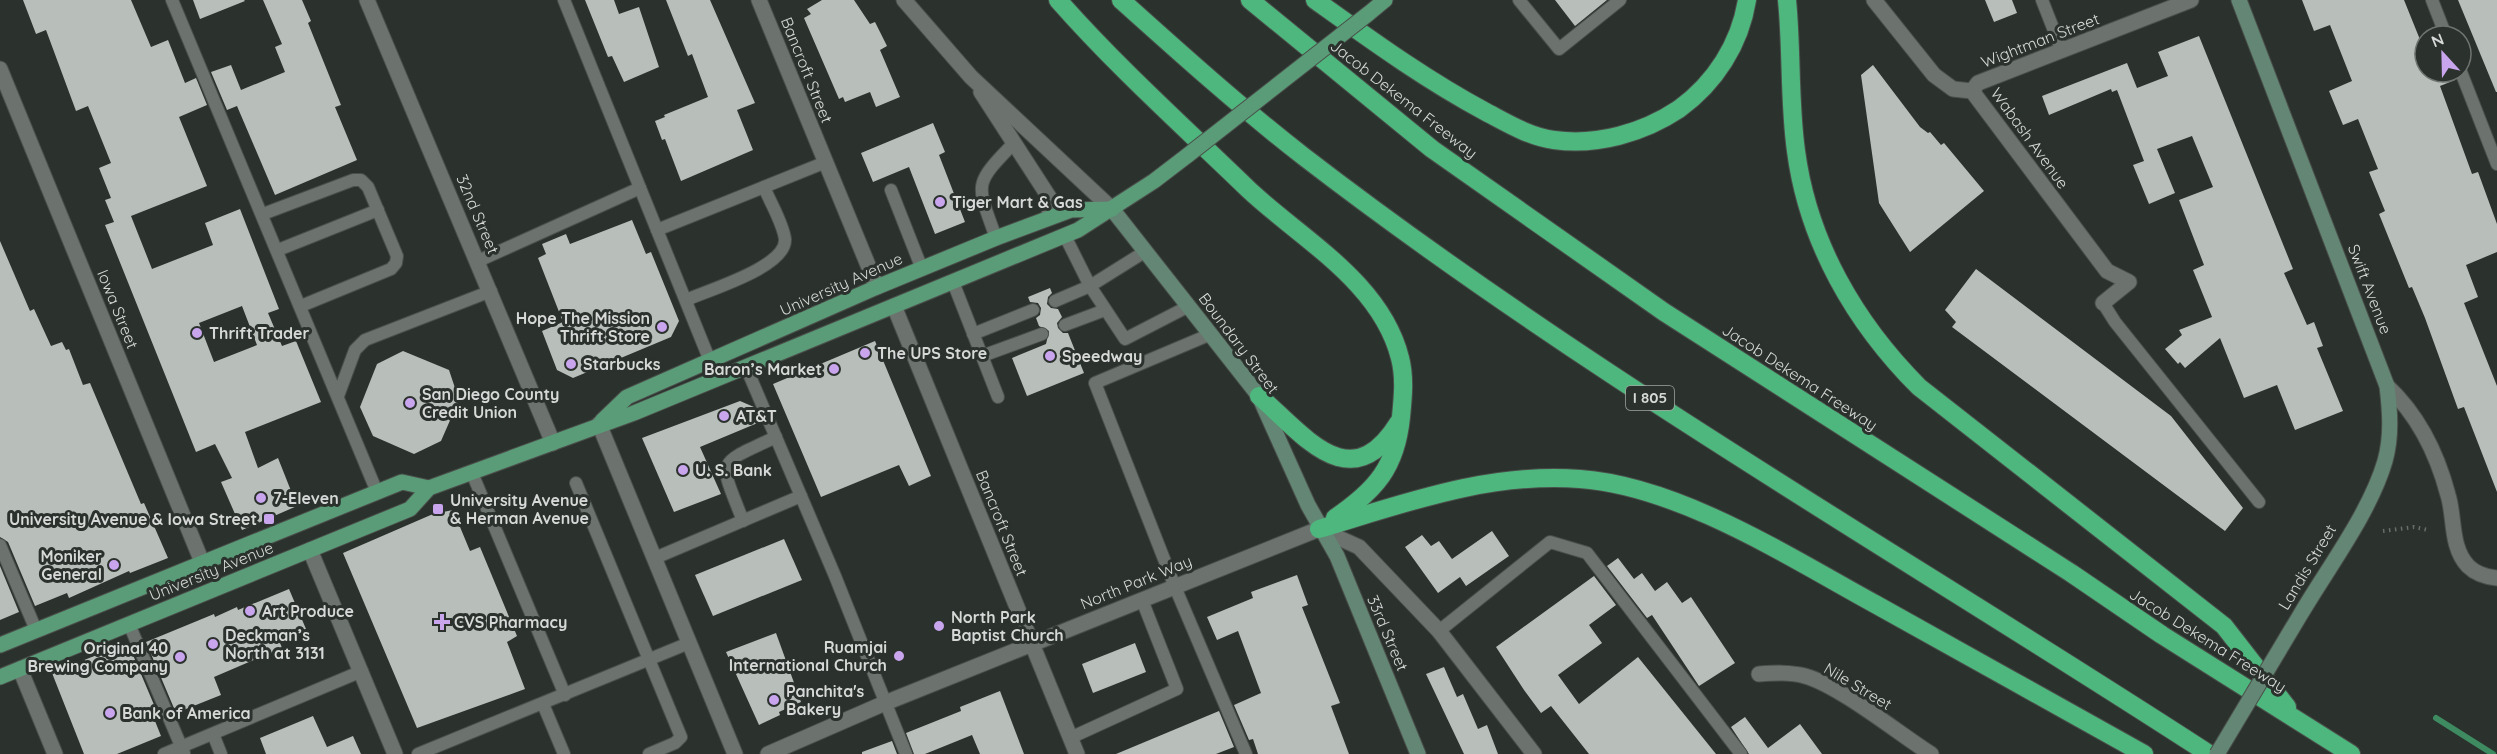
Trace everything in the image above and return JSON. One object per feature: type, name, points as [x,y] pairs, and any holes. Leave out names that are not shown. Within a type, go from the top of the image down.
[{"type":"highway","points":[[1058,0],[1167,112],[1245,186],[1370,298],[1389,326],[1401,358],[1404,389],[1399,443],[1391,463],[1362,499],[1319,529]]},
{"type":"highway","name":"I 805","points":[[1121,0],[1206,76],[1304,156],[1508,304],[1845,525],[2209,754]]},
{"type":"highway","name":"Jacob Dekema Freeway","points":[[1250,0],[1432,149],[1664,312],[2071,573],[2179,646],[2352,754]]},
{"type":"highway","points":[[1315,0],[1453,95],[1514,127],[1552,140],[1591,141],[1625,134],[1661,121],[1693,99],[1714,76],[1732,48],[1744,18],[1748,0]]},
{"type":"highway","points":[[1787,0],[1794,128],[1799,173],[1820,240],[1838,281],[1852,304],[1898,366],[1919,387],[2223,626],[2295,718]]},
{"type":"highway","points":[[1259,396],[1324,453],[1347,460],[1365,456],[1382,447],[1401,418]]},
{"type":"highway","points":[[1319,529],[1440,492],[1496,481],[1538,477],[1583,479],[1637,489],[1692,508],[1796,560],[2144,754]]},
{"type":"main road","name":"University Avenue","points":[[0,677],[410,509],[429,488],[553,443],[746,367],[1065,236],[1154,181],[1385,0]]},
{"type":"main road","name":"Swift Avenue","points":[[2239,0],[2359,307],[2387,387]]},
{"type":"main road","name":"University Avenue","points":[[599,424],[624,399],[877,286],[1071,210],[1112,208]]},
{"type":"main road","name":"Boundary Street","points":[[1112,208],[1259,396],[1319,529]]},
{"type":"main road","name":"Landis Street","points":[[2217,754],[2367,503],[2385,461],[2390,419],[2387,387]]},
{"type":"main road","name":"University Avenue","points":[[0,645],[402,482],[429,488]]},
{"type":"main road","name":"33rd Street","points":[[1319,529],[1337,556],[1418,754]]},
{"type":"street","name":"32nd Street","points":[[367,0],[553,443]]},
{"type":"street","name":"Bancroft Street","points":[[759,0],[877,286]]},
{"type":"street","name":"Boundary Street","points":[[904,0],[971,76],[1112,208]]},
{"type":"street","name":"Wabash Avenue","points":[[1874,0],[1934,75],[1953,88],[1972,90],[2107,271],[2129,282],[2103,303]]},
{"type":"street","name":"Wightman Street","points":[[1972,90],[1978,83],[2190,0]]},
{"type":"street","name":"Iowa Street","points":[[0,69],[202,562]]},
{"type":"street","points":[[971,76],[1049,197],[1051,208],[1048,218]]},
{"type":"street","name":"Bancroft Street","points":[[894,306],[1077,754]]},
{"type":"street","name":"Swift Avenue","points":[[2387,387],[2408,406],[2420,424],[2448,494],[2457,547],[2467,565],[2490,577]]},
{"type":"street","points":[[599,424],[735,754]]},
{"type":"street","points":[[1319,529],[1359,547],[1439,631],[1534,754]]},
{"type":"street","name":"North Park Way","points":[[768,754],[885,703],[1319,529]]},
{"type":"street","points":[[310,550],[395,754]]},
{"type":"street","points":[[20,669],[55,754]]},
{"type":"street","name":"Nile Street","points":[[1759,674],[1786,673],[1806,676],[1830,687],[1931,754]]},
{"type":"lane","points":[[172,0],[377,492]]},
{"type":"lane","points":[[564,0],[710,361]]},
{"type":"lane","points":[[1519,0],[1559,49],[1620,0]]},
{"type":"lane","points":[[2042,0],[2061,51]]},
{"type":"lane","points":[[2432,0],[2441,24]]},
{"type":"lane","points":[[2466,84],[2497,164]]},
{"type":"lane","points":[[996,238],[980,187],[986,172],[1013,144]]},
{"type":"lane","points":[[657,230],[826,162]]},
{"type":"lane","points":[[263,214],[353,180],[361,180],[368,187],[378,210],[397,256],[396,263],[391,269],[301,306]]},
{"type":"lane","points":[[686,300],[768,265],[783,252],[785,239],[764,187]]},
{"type":"lane","points":[[478,261],[640,188]]},
{"type":"lane","points":[[891,190],[922,269]]},
{"type":"lane","points":[[278,250],[378,210]]},
{"type":"lane","points":[[1065,236],[1090,286],[1125,339],[1189,306]]},
{"type":"lane","points":[[1055,301],[1090,286],[1146,251]]},
{"type":"lane","points":[[953,282],[998,397]]},
{"type":"lane","points":[[338,396],[355,350],[365,340],[491,291]]},
{"type":"lane","points":[[2103,303],[2115,322],[2259,502]]},
{"type":"lane","points":[[974,334],[1033,310]]},
{"type":"lane","points":[[1065,325],[1105,310]]},
{"type":"lane","points":[[982,356],[1042,334]]},
{"type":"lane","points":[[1211,334],[1095,383],[1175,586],[1246,754]]},
{"type":"lane","points":[[746,367],[906,754]]},
{"type":"lane","points":[[743,521],[726,478],[725,467],[730,458],[776,437]]},
{"type":"lane","points":[[472,473],[566,695]]},
{"type":"lane","points":[[576,483],[651,659],[681,737],[675,743],[650,754]]},
{"type":"lane","points":[[655,558],[801,496]]},
{"type":"lane","points":[[1439,631],[1550,542],[1587,553],[1741,754]]},
{"type":"lane","points":[[0,545],[36,630]]},
{"type":"lane","points":[[1070,738],[1170,695],[1177,689],[1142,600]]},
{"type":"lane","points":[[129,624],[183,751]]},
{"type":"lane","points":[[418,754],[689,643]]},
{"type":"lane","points":[[164,754],[183,751],[213,734],[362,671]]},
{"type":"lane","points":[[543,704],[564,754]]},
{"type":"lane","points":[[213,734],[221,754]]},
{"type":"path","points":[[2383,531],[2414,527],[2428,530]]},
{"type":"building","points":[[23,0],[131,0],[151,47],[168,40],[185,83],[196,78],[207,105],[179,117],[207,186],[131,216],[152,269],[213,245],[205,223],[240,209],[279,309],[268,313],[282,346],[296,341],[321,402],[245,432],[258,468],[278,458],[297,506],[242,530],[221,482],[232,478],[215,444],[196,452],[105,225],[114,222],[105,200],[111,198],[99,168],[111,163],[88,106],[76,111],[46,30],[36,34]],"holes":[[[242,306],[257,345],[214,362],[199,323]]]},
{"type":"building","points":[[193,0],[244,0],[245,1],[200,19]]},
{"type":"building","points":[[263,0],[302,0],[311,21],[308,23],[341,105],[335,107],[357,160],[275,195],[237,106],[227,110],[211,72],[231,65],[241,90],[285,72],[275,47],[282,44]]},
{"type":"building","points":[[585,0],[614,0],[619,14],[639,7],[659,67],[624,82],[612,56],[608,57]]},
{"type":"building","points":[[666,0],[710,0],[755,103],[737,110],[753,150],[681,181],[665,139],[662,140],[655,121],[708,97],[692,54],[688,56]]},
{"type":"building","points":[[822,0],[854,0],[870,24],[875,22],[887,46],[880,50],[900,97],[876,107],[870,92],[845,102],[843,97],[839,99],[804,18],[811,14],[807,9]]},
{"type":"building","points":[[1555,0],[1607,0],[1575,26]]},
{"type":"building","points":[[1985,0],[2012,0],[2017,13],[1994,22]]},
{"type":"building","points":[[2302,0],[2404,0],[2414,24],[2413,84],[2445,84],[2440,86],[2472,174],[2478,172],[2497,224],[2497,252],[2466,265],[2478,297],[2464,303],[2497,386],[2497,492],[2464,407],[2458,409],[2425,318],[2412,287],[2409,288],[2379,214],[2385,211],[2369,172],[2378,169],[2358,119],[2343,125],[2329,91],[2352,81],[2330,25],[2314,31]]},
{"type":"building","points":[[2458,0],[2497,0],[2497,92],[2473,36],[2473,24],[2468,24]]},
{"type":"building","points":[[2199,36],[2293,269],[2284,273],[2307,325],[2314,322],[2323,346],[2317,348],[2343,411],[2295,430],[2277,385],[2244,398],[2220,338],[2185,368],[2180,362],[2178,364],[2165,349],[2182,335],[2179,330],[2212,317],[2193,270],[2204,265],[2179,200],[2213,187],[2192,136],[2157,149],[2175,193],[2149,204],[2133,165],[2144,161],[2117,90],[2112,92],[2111,89],[2049,115],[2042,96],[2127,63],[2137,88],[2168,76],[2158,52]]},
{"type":"building","points":[[1873,65],[1920,127],[1930,132],[1941,145],[1944,143],[1984,191],[1910,252],[1879,203],[1861,75]]},
{"type":"building","points":[[933,123],[945,152],[939,155],[965,222],[935,234],[909,167],[873,182],[861,153]]},
{"type":"building","points":[[632,220],[646,254],[651,252],[679,321],[671,337],[573,378],[557,370],[542,331],[563,322],[538,258],[546,254],[542,244],[566,234],[570,244]]},
{"type":"building","points":[[0,241],[30,311],[34,309],[51,346],[62,342],[66,350],[69,349],[83,385],[90,383],[141,504],[144,503],[168,558],[130,573],[129,571],[69,598],[67,593],[35,606],[8,542],[0,537]]},
{"type":"building","points":[[1976,269],[2171,416],[2243,508],[2225,531],[1952,327],[1956,322],[1945,310]]},
{"type":"building","points":[[1050,288],[1052,293],[1048,297],[1047,304],[1051,308],[1058,309],[1062,317],[1057,323],[1058,328],[1063,333],[1068,333],[1084,373],[1027,396],[1012,358],[1046,344],[1049,331],[1039,326],[1036,318],[1040,315],[1041,308],[1038,303],[1030,302],[1028,297]]},
{"type":"building","points":[[875,341],[931,476],[909,486],[899,465],[821,497],[773,384]]},
{"type":"building","name":"San Diego County Credit Union","points":[[403,351],[449,370],[459,400],[441,441],[414,454],[373,436],[360,407],[377,364]]},
{"type":"building","name":"U. S. Bank","points":[[740,401],[754,407],[760,422],[700,447],[721,494],[674,512],[642,438]]},
{"type":"building","name":"CVS Pharmacy","points":[[453,510],[470,551],[480,547],[517,636],[507,642],[525,689],[417,728],[343,553],[433,514]]},
{"type":"building","points":[[1492,531],[1509,556],[1466,586],[1460,577],[1438,593],[1405,547],[1422,535],[1431,546],[1439,541],[1452,559]]},
{"type":"building","points":[[784,539],[802,580],[713,616],[695,575]]},
{"type":"building","points":[[1618,558],[1634,579],[1642,573],[1655,591],[1667,582],[1682,603],[1691,597],[1735,663],[1699,686],[1652,615],[1647,618],[1607,566]]},
{"type":"building","points":[[0,566],[19,612],[0,620]]},
{"type":"building","points":[[1297,575],[1308,605],[1302,607],[1340,703],[1331,706],[1349,754],[1258,754],[1253,739],[1249,740],[1234,705],[1261,693],[1238,631],[1217,640],[1207,617],[1253,598],[1251,592]]},
{"type":"building","points":[[1594,576],[1616,605],[1589,625],[1602,643],[1558,675],[1579,704],[1638,657],[1716,754],[1589,754],[1551,706],[1541,713],[1524,690],[1496,647]]},
{"type":"building","points":[[289,589],[306,629],[279,640],[282,648],[214,677],[221,695],[176,713],[146,642],[214,614],[215,617],[237,607],[238,610]]},
{"type":"building","points":[[776,633],[801,702],[759,725],[726,652]]},
{"type":"building","points":[[1135,643],[1146,672],[1093,693],[1082,664]]},
{"type":"building","name":"Bank of America","points":[[124,644],[126,650],[130,648],[160,719],[155,721],[161,736],[117,754],[84,754],[52,673]]},
{"type":"building","points":[[1444,667],[1457,697],[1463,694],[1478,729],[1487,725],[1498,754],[1464,754],[1426,674]]},
{"type":"building","points":[[1000,691],[1024,754],[980,754],[972,735],[925,754],[914,754],[906,733],[961,711],[960,707]]},
{"type":"building","points":[[1219,711],[1234,747],[1216,754],[1116,754]]},
{"type":"building","points":[[313,716],[327,747],[353,736],[361,754],[266,754],[260,738]]},
{"type":"building","points":[[1745,717],[1768,748],[1800,724],[1822,754],[1749,754],[1731,727]]},
{"type":"building","points":[[892,741],[897,754],[862,754],[862,752]]},
{"type":"waterway","points":[[2436,718],[2493,754]]},
{"type":"place","name":"Tiger Mart & Gas","points":[[940,202]]},
{"type":"place","name":"Hope The Mission Thrift Store","points":[[662,327]]},
{"type":"place","name":"Thrift Trader","points":[[197,333]]},
{"type":"place","name":"The UPS Store","points":[[865,353]]},
{"type":"place","name":"Speedway","points":[[1050,356]]},
{"type":"place","name":"Starbucks","points":[[571,364]]},
{"type":"place","name":"Baron’s Market","points":[[834,369]]},
{"type":"place","name":"San Diego County Credit Union","points":[[410,403]]},
{"type":"place","name":"AT&T","points":[[724,416]]},
{"type":"place","name":"U. S. Bank","points":[[683,470]]},
{"type":"place","name":"7-Eleven","points":[[261,498]]},
{"type":"place","name":"University Avenue & Herman Avenue","points":[[438,509]]},
{"type":"place","name":"University Avenue & Iowa Street","points":[[269,519]]},
{"type":"place","name":"Moniker General","points":[[114,565]]},
{"type":"place","name":"Art Produce","points":[[250,611]]},
{"type":"place","name":"CVS Pharmacy","points":[[442,622]]},
{"type":"place","name":"North Park Baptist Church","points":[[939,626]]},
{"type":"place","name":"Deckman’s North at 3131","points":[[213,644]]},
{"type":"place","name":"Ruamjai International Church","points":[[899,656]]},
{"type":"place","name":"Original 40 Brewing Company","points":[[180,657]]},
{"type":"place","name":"Panchita's Bakery","points":[[774,700]]},
{"type":"place","name":"Bank of America","points":[[110,713]]}]
